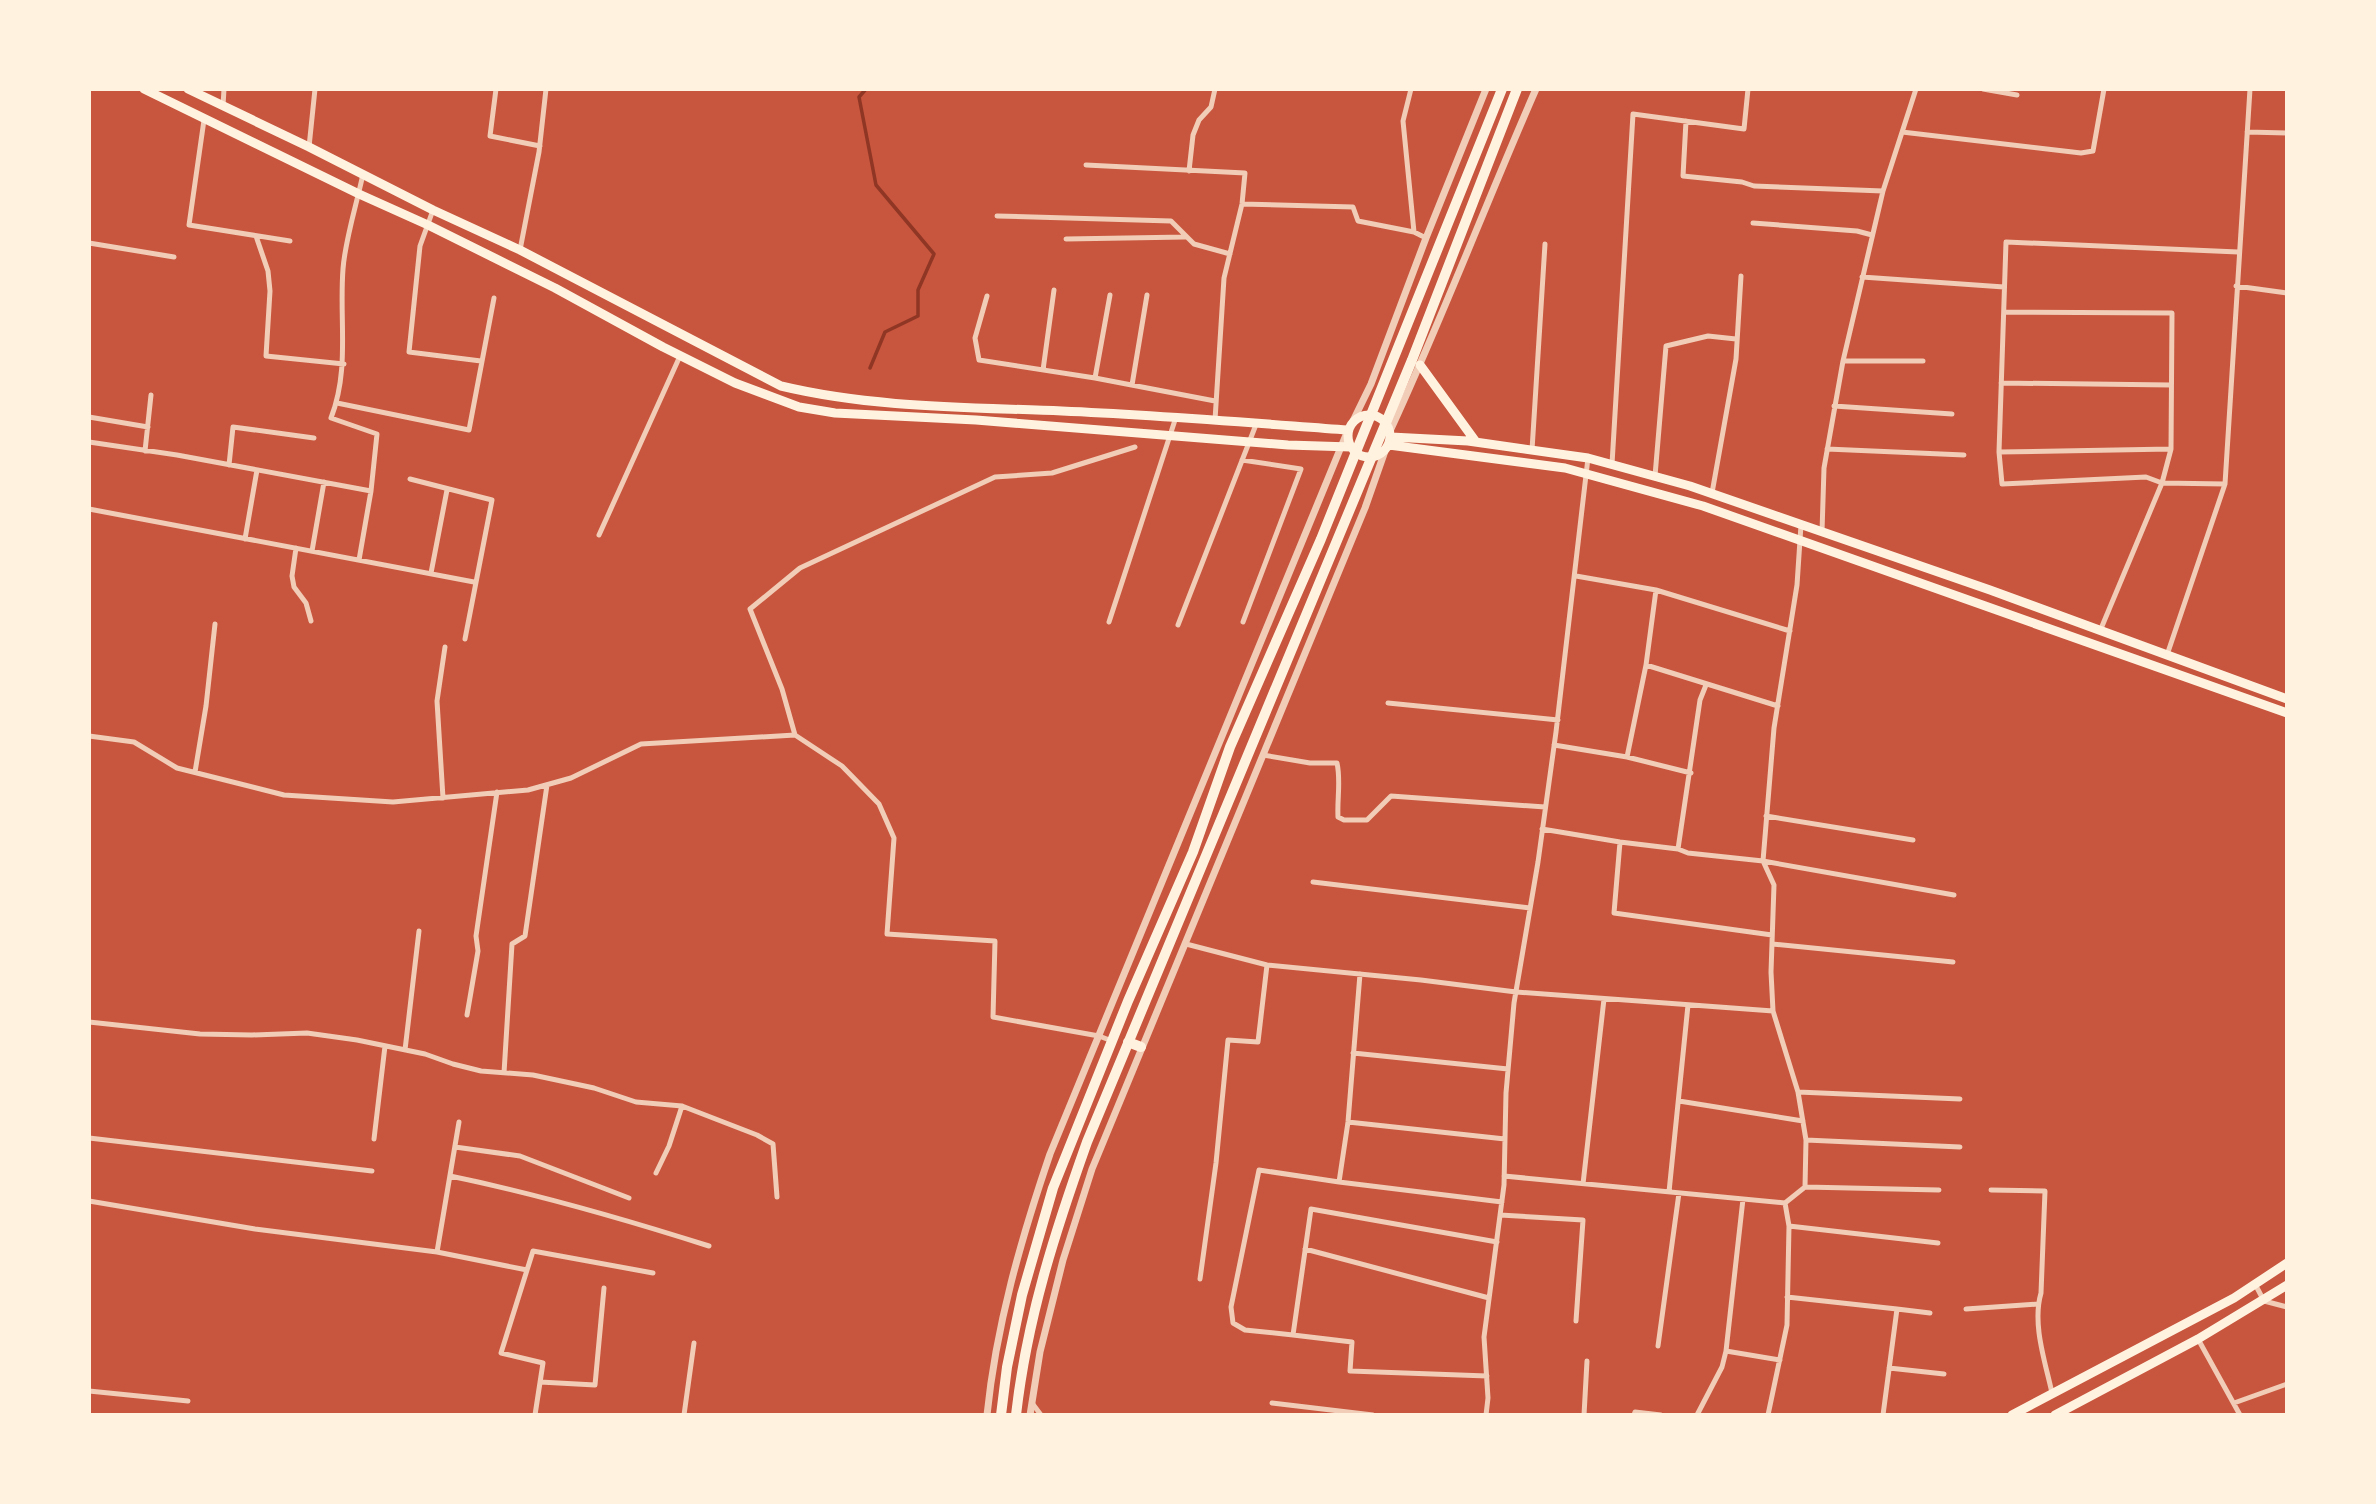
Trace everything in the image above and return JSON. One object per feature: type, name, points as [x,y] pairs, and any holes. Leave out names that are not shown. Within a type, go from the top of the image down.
[{"type":"highway","points":[[1001,1415],[1022,1295],[1054,1188],[1128,1001],[1193,852],[1230,747],[1321,539],[1502,89]]},
{"type":"highway","points":[[1016,1415],[1021,1373],[1035,1305],[1054,1234],[1087,1142],[1412,360],[1517,89]]},
{"type":"highway","points":[[1128,1042],[1141,1047]]},
{"type":"main road","points":[[144,89],[555,288],[735,383],[799,407],[835,414],[976,420],[1346,447],[1367,457],[1373,457],[1389,441],[1476,442],[1588,458],[1712,494],[2287,699]]},
{"type":"main road","points":[[188,89],[520,250],[781,386],[819,395],[885,403],[1350,426]]},
{"type":"main road","points":[[1420,365],[1476,442]]},
{"type":"main road","points":[[1346,447],[1350,426],[1361,416],[1373,415],[1384,421],[1389,441]]},
{"type":"main road","points":[[1389,441],[1565,468],[1703,506],[2287,713]]},
{"type":"main road","points":[[2137,660],[2143,647]]},
{"type":"main road","points":[[2012,1415],[2234,1298],[2287,1263]]},
{"type":"main road","points":[[2055,1415],[2198,1339],[2287,1285]]},
{"type":"street","points":[[223,106],[224,89]]},
{"type":"street","points":[[309,147],[315,89]]},
{"type":"street","points":[[496,89],[490,136],[540,146]]},
{"type":"street","points":[[520,250],[540,146],[546,89]]},
{"type":"street","points":[[1189,171],[1194,135],[1199,120],[1211,107],[1215,89]]},
{"type":"street","points":[[1411,89],[1402,121],[1414,232]]},
{"type":"street","points":[[1350,426],[1371,384],[1486,89]]},
{"type":"street","points":[[1030,1415],[1040,1352],[1063,1260],[1092,1169],[1365,508],[1439,316],[1535,89]]},
{"type":"street","points":[[1612,464],[1633,114],[1744,129],[1748,89]]},
{"type":"street","points":[[1822,532],[1824,468],[1843,361],[1883,191],[1916,89]]},
{"type":"street","points":[[1983,89],[2017,95]]},
{"type":"street","points":[[1902,132],[2081,153],[2093,151],[2104,89]]},
{"type":"street","points":[[2167,656],[2225,484],[2250,89]]},
{"type":"street","points":[[204,120],[189,225],[290,241]]},
{"type":"street","points":[[1686,121],[1683,176],[1742,182],[1755,186],[1883,191]]},
{"type":"street","points":[[2247,132],[2287,133]]},
{"type":"street","points":[[1086,165],[1245,173],[1242,204],[1224,278],[1215,420]]},
{"type":"street","points":[[359,560],[371,491],[377,434],[331,418],[344,364],[343,267],[363,174]]},
{"type":"street","points":[[1242,204],[1353,207],[1358,221],[1414,232],[1426,238]]},
{"type":"street","points":[[433,210],[419,256],[409,352],[481,360]]},
{"type":"street","points":[[997,216],[1171,220],[1194,244],[1230,254]]},
{"type":"street","points":[[1753,223],[1857,231],[1872,235]]},
{"type":"street","points":[[256,236],[268,271],[270,291],[266,356],[344,364]]},
{"type":"street","points":[[1066,239],[1186,237]]},
{"type":"street","points":[[2225,484],[2162,483],[2147,477],[2002,484],[1999,452],[2006,242],[2238,252]]},
{"type":"street","points":[[89,243],[174,257]]},
{"type":"street","points":[[1532,450],[1545,244]]},
{"type":"street","points":[[1712,494],[1736,359],[1741,276]]},
{"type":"street","points":[[1862,277],[2004,287]]},
{"type":"street","points":[[2236,286],[2287,293]]},
{"type":"street","points":[[1043,370],[1054,290]]},
{"type":"street","points":[[1095,378],[1110,295]]},
{"type":"street","points":[[1132,385],[1147,295]]},
{"type":"street","points":[[986,296],[975,338],[979,360],[1095,378],[1215,401]]},
{"type":"street","points":[[337,402],[469,430],[494,298]]},
{"type":"street","points":[[2004,313],[2172,313],[2171,449],[2162,483],[2100,631]]},
{"type":"street","points":[[1656,476],[1666,346],[1708,336],[1737,339]]},
{"type":"street","points":[[599,535],[680,356]]},
{"type":"street","points":[[1843,361],[1923,361]]},
{"type":"street","points":[[2001,383],[2171,385]]},
{"type":"street","points":[[145,451],[151,395]]},
{"type":"street","points":[[1834,406],[1952,414]]},
{"type":"street","points":[[89,417],[148,427]]},
{"type":"street","points":[[1110,622],[1177,417]]},
{"type":"street","points":[[1178,625],[1257,422]]},
{"type":"street","points":[[229,465],[233,427],[314,438]]},
{"type":"street","points":[[89,442],[371,491]]},
{"type":"street","points":[[794,735],[790,710],[750,609],[800,568],[995,477],[1052,473],[1135,446]]},
{"type":"street","points":[[987,1415],[994,1362],[1010,1283],[1029,1214],[1051,1154],[1346,447]]},
{"type":"street","points":[[1827,449],[1964,455]]},
{"type":"street","points":[[1999,452],[2171,449]]},
{"type":"street","points":[[1486,1415],[1484,1337],[1502,1202],[1508,1069],[1516,992],[1558,720],[1588,458]]},
{"type":"street","points":[[1242,460],[1301,469],[1242,622]]},
{"type":"street","points":[[245,538],[257,470]]},
{"type":"street","points":[[410,479],[492,500],[465,639]]},
{"type":"street","points":[[312,551],[324,482]]},
{"type":"street","points":[[430,573],[447,489]]},
{"type":"street","points":[[89,509],[474,582]]},
{"type":"street","points":[[1801,525],[1797,584],[1778,706],[1763,861],[1774,885],[1770,972],[1773,1011],[1798,1093],[1806,1140],[1805,1186]]},
{"type":"street","points":[[296,548],[292,576],[294,587],[306,603],[311,621]]},
{"type":"street","points":[[1576,576],[1656,590],[1790,631]]},
{"type":"street","points":[[1628,757],[1646,665],[1656,590]]},
{"type":"street","points":[[195,772],[215,624]]},
{"type":"street","points":[[443,798],[437,701],[445,647]]},
{"type":"street","points":[[1646,665],[1778,706]]},
{"type":"street","points":[[1678,849],[1700,701],[1706,685]]},
{"type":"street","points":[[1388,703],[1558,720]]},
{"type":"street","points":[[89,736],[134,742],[177,768],[284,795],[393,802],[527,790],[571,778],[641,744],[794,735],[842,766],[879,804],[894,838],[887,934],[995,941],[993,1017],[1099,1036],[1113,1042]]},
{"type":"street","points":[[1554,746],[1628,757],[1691,773]]},
{"type":"street","points":[[1263,755],[1310,763],[1337,763],[1340,779],[1338,817],[1344,820],[1367,820],[1391,796],[1545,807]]},
{"type":"street","points":[[504,1073],[512,944],[525,936],[547,785]]},
{"type":"street","points":[[467,1015],[478,951],[476,936],[496,793]]},
{"type":"street","points":[[1766,816],[1913,840]]},
{"type":"street","points":[[1542,829],[1678,849],[1688,853],[1763,861],[1954,895]]},
{"type":"street","points":[[1620,842],[1614,913],[1772,935]]},
{"type":"street","points":[[1313,882],[1530,908]]},
{"type":"street","points":[[405,1050],[419,931]]},
{"type":"street","points":[[1186,944],[1267,965],[1516,992],[1773,1011]]},
{"type":"street","points":[[1772,944],[1953,962]]},
{"type":"street","points":[[1200,1279],[1216,1163],[1228,1040],[1258,1042],[1267,965]]},
{"type":"street","points":[[1339,1182],[1348,1122],[1360,974]]},
{"type":"street","points":[[1583,1184],[1604,999]]},
{"type":"street","points":[[1670,1192],[1688,1005]]},
{"type":"street","points":[[89,1022],[200,1034],[307,1033],[405,1050],[481,1071],[533,1075],[636,1102],[682,1106],[757,1135],[773,1144],[777,1197]]},
{"type":"street","points":[[374,1139],[385,1046]]},
{"type":"street","points":[[1353,1053],[1508,1069]]},
{"type":"street","points":[[1798,1093],[1960,1099]]},
{"type":"street","points":[[1679,1101],[1803,1121]]},
{"type":"street","points":[[656,1173],[669,1146],[682,1106]]},
{"type":"street","points":[[437,1252],[459,1122]]},
{"type":"street","points":[[1348,1122],[1505,1139]]},
{"type":"street","points":[[89,1138],[372,1171]]},
{"type":"street","points":[[1806,1140],[1960,1147]]},
{"type":"street","points":[[455,1147],[520,1156],[629,1198]]},
{"type":"street","points":[[1487,1376],[1350,1371],[1352,1342],[1245,1330],[1233,1324],[1231,1307],[1259,1170],[1502,1202]]},
{"type":"street","points":[[450,1176],[507,1187],[585,1208],[709,1246]]},
{"type":"street","points":[[1504,1176],[1785,1203],[1805,1186],[1939,1189]]},
{"type":"street","points":[[1991,1190],[2045,1191],[2041,1293],[2038,1304],[2039,1334],[2052,1393]]},
{"type":"street","points":[[1658,1346],[1679,1193]]},
{"type":"street","points":[[1697,1415],[1722,1367],[1726,1351],[1743,1199]]},
{"type":"street","points":[[89,1201],[255,1229],[437,1252],[527,1270]]},
{"type":"street","points":[[1768,1415],[1787,1325],[1788,1226],[1785,1203]]},
{"type":"street","points":[[1293,1335],[1311,1209],[1497,1242]]},
{"type":"street","points":[[1500,1215],[1583,1220],[1576,1321]]},
{"type":"street","points":[[1788,1226],[1938,1243]]},
{"type":"street","points":[[1305,1249],[1489,1298]]},
{"type":"street","points":[[535,1415],[543,1363],[501,1353],[533,1251],[653,1273]]},
{"type":"street","points":[[2255,1284],[2264,1301],[2287,1307]]},
{"type":"street","points":[[540,1382],[595,1385],[604,1288]]},
{"type":"street","points":[[1787,1297],[1930,1313]]},
{"type":"street","points":[[1966,1309],[2038,1304]]},
{"type":"street","points":[[1883,1415],[1897,1309]]},
{"type":"street","points":[[2198,1339],[2240,1415]]},
{"type":"street","points":[[684,1415],[694,1343]]},
{"type":"street","points":[[1726,1351],[1780,1360]]},
{"type":"street","points":[[1584,1415],[1587,1362]]},
{"type":"street","points":[[1889,1368],[1944,1374]]},
{"type":"street","points":[[2234,1403],[2287,1384]]},
{"type":"street","points":[[89,1391],[188,1401]]},
{"type":"street","points":[[1032,1403],[1041,1415]]},
{"type":"street","points":[[1272,1403],[1373,1415]]},
{"type":"street","points":[[1634,1415],[1635,1412],[1661,1415]]},
{"type":"waterway","points":[[866,89],[859,97],[876,185],[934,254],[918,290],[918,316],[885,332],[870,368]]}]
